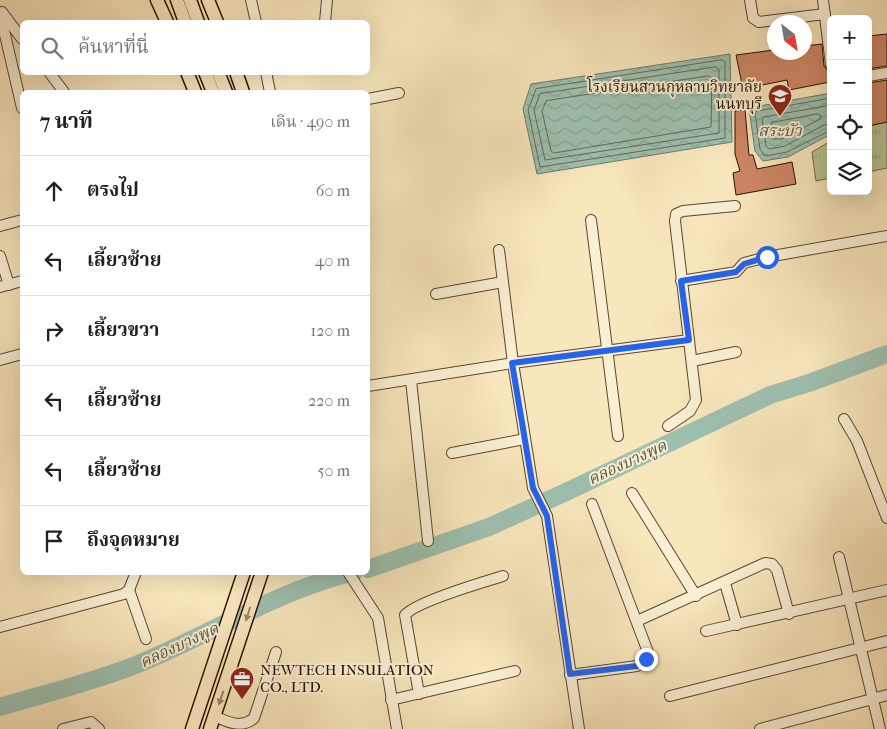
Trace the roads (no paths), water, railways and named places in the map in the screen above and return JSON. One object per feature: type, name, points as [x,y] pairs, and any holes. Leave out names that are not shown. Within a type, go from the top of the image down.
[{"type":"main road","points":[[177,0],[185,20]]},
{"type":"main road","points":[[190,0],[197,20]]},
{"type":"main road","points":[[208,0],[215,20]]},
{"type":"main road","points":[[159,2],[166,20]]},
{"type":"main road","points":[[188,75],[194,90]]},
{"type":"main road","points":[[206,75],[212,90]]},
{"type":"main road","points":[[219,75],[225,90]]},
{"type":"main road","points":[[237,75],[242,90]]},
{"type":"main road","points":[[192,729],[243,575]]},
{"type":"main road","points":[[210,729],[261,575]]},
{"type":"street","points":[[251,0],[256,20]]},
{"type":"street","points":[[325,20],[327,0]]},
{"type":"street","points":[[750,0],[753,18],[759,22],[825,14]]},
{"type":"street","points":[[823,0],[830,60]]},
{"type":"street","points":[[0,12],[20,37]]},
{"type":"street","points":[[0,12],[20,99]]},
{"type":"street","points":[[872,75],[887,73]]},
{"type":"street","points":[[51,75],[62,90]]},
{"type":"street","points":[[267,75],[270,90]]},
{"type":"street","points":[[370,99],[399,94]]},
{"type":"street","points":[[668,426],[694,406],[692,361],[681,281],[675,221],[676,214],[682,211],[735,206]]},
{"type":"street","points":[[591,220],[618,436]]},
{"type":"street","points":[[0,226],[20,221]]},
{"type":"street","points":[[681,281],[736,272],[744,264],[767,257],[887,236]]},
{"type":"street","points":[[499,250],[512,363],[533,488],[547,516],[579,729]]},
{"type":"street","points":[[0,256],[4,286],[20,282]]},
{"type":"street","points":[[436,294],[503,282]]},
{"type":"street","points":[[370,386],[512,363],[689,340]]},
{"type":"street","points":[[692,361],[736,352]]},
{"type":"street","points":[[0,360],[20,355]]},
{"type":"street","points":[[411,380],[428,541]]},
{"type":"street","points":[[844,419],[857,441],[887,518]]},
{"type":"street","points":[[452,452],[525,439]]},
{"type":"street","points":[[632,493],[696,596]]},
{"type":"street","points":[[570,674],[637,666],[646,659],[648,652],[592,504]]},
{"type":"street","points":[[839,557],[880,729]]},
{"type":"street","points":[[637,621],[726,583],[765,563],[772,564],[777,570],[789,614]]},
{"type":"street","points":[[0,627],[124,594],[129,590],[135,575]]},
{"type":"street","points":[[350,575],[378,618],[397,729]]},
{"type":"street","points":[[419,694],[405,615],[409,609],[503,576]]},
{"type":"street","points":[[726,583],[737,625]]},
{"type":"street","points":[[129,590],[146,639]]},
{"type":"street","points":[[706,631],[789,614],[887,590]]},
{"type":"street","points":[[670,696],[887,642]]},
{"type":"street","points":[[214,716],[231,724],[244,725],[254,718],[276,652]]},
{"type":"street","points":[[391,700],[515,671]]},
{"type":"street","points":[[760,729],[887,694]]},
{"type":"street","points":[[63,729],[91,722],[99,729]]},
{"type":"water","points":[[730,54],[732,142],[537,174],[523,109],[531,84]]},
{"type":"water","name":"สระบัว","points":[[827,94],[827,136],[788,157],[763,161],[755,151],[749,108]]},
{"type":"waterway","name":"คลองบางพูด","points":[[370,568],[489,527],[770,395],[809,383],[887,354]]},
{"type":"waterway","name":"คลองบางพูด","points":[[0,707],[87,682],[138,664],[271,601],[344,575]]},
{"type":"place","name":"โรงเรียนสวนกุหลาบวิทยาลัย นนทบุรี","points":[[780,117]]},
{"type":"place","name":"NEWTECH INSULATION CO., LTD.","points":[[242,700]]}]
